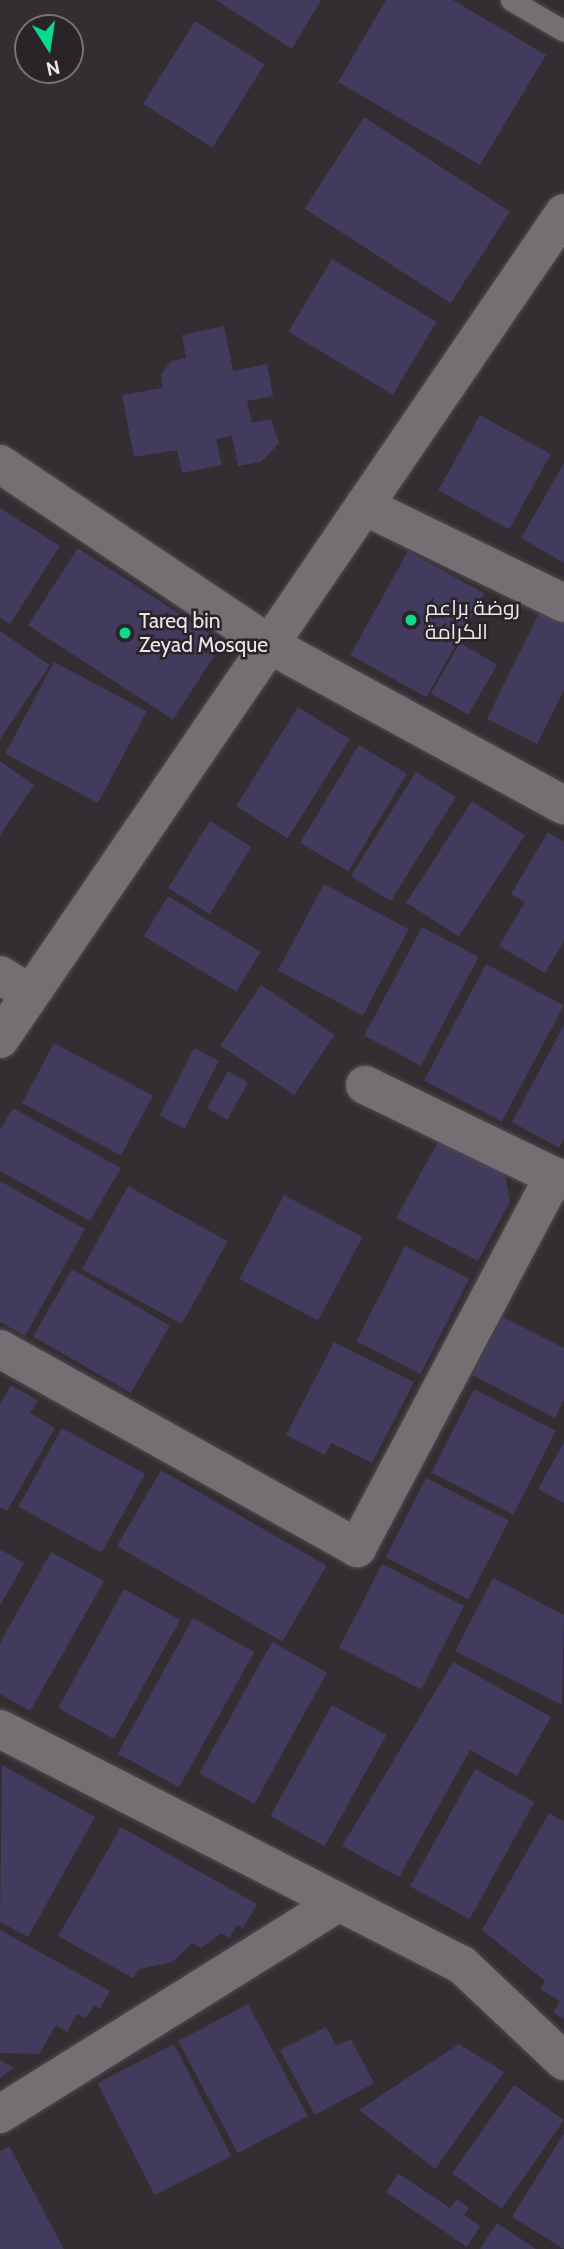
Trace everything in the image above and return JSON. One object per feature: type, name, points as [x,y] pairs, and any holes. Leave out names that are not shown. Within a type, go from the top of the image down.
[{"type":"street","points":[[0,1040],[15,984],[270,645],[564,213]]},
{"type":"street","points":[[0,464],[270,645],[564,805]]},
{"type":"street","points":[[364,506],[564,603]]},
{"type":"street","points":[[0,1349],[357,1549],[559,1178],[365,1085]]},
{"type":"street","points":[[0,1729],[336,1904],[462,1965],[564,2061]]},
{"type":"street","points":[[0,2114],[336,1904]]},
{"type":"lane","points":[[511,0],[564,32]]},
{"type":"building","points":[[216,0],[321,0],[292,49]]},
{"type":"building","points":[[386,0],[453,0],[546,55],[480,165],[338,82]]},
{"type":"building","points":[[195,21],[265,64],[213,148],[143,104]]},
{"type":"building","points":[[364,117],[510,212],[451,303],[305,208]]},
{"type":"building","points":[[332,259],[437,322],[393,395],[288,332]]},
{"type":"building","points":[[224,326],[233,371],[267,364],[273,396],[247,401],[252,423],[271,419],[279,443],[261,462],[238,466],[232,436],[216,439],[222,465],[182,473],[177,450],[134,457],[122,395],[163,388],[161,375],[171,361],[186,358],[182,335]]},
{"type":"building","points":[[480,415],[551,454],[509,529],[438,490]]},
{"type":"building","points":[[564,463],[564,563],[521,538]]},
{"type":"building","points":[[0,508],[60,546],[10,624],[0,617]]},
{"type":"building","name":"Tareq bin Zeyad Mosque","points":[[78,548],[223,642],[173,719],[28,625]]},
{"type":"building","points":[[408,551],[484,593],[426,697],[350,655]]},
{"type":"building","points":[[541,609],[564,620],[564,690],[537,744],[487,719]]},
{"type":"building","points":[[0,631],[50,665],[0,739]]},
{"type":"building","points":[[460,643],[497,664],[468,715],[431,693]]},
{"type":"building","points":[[54,662],[147,711],[98,803],[5,754]]},
{"type":"building","points":[[298,707],[350,739],[288,839],[236,806]]},
{"type":"building","points":[[359,745],[407,774],[348,872],[300,843]]},
{"type":"building","points":[[0,761],[34,785],[0,835]]},
{"type":"building","points":[[416,772],[456,797],[391,901],[351,876]]},
{"type":"building","points":[[472,801],[525,835],[459,937],[406,902]]},
{"type":"building","points":[[210,821],[252,847],[210,914],[168,888]]},
{"type":"building","points":[[548,832],[564,842],[564,941],[545,973],[499,946],[525,902],[511,894]]},
{"type":"building","points":[[324,884],[409,929],[363,1016],[278,971]]},
{"type":"building","points":[[168,896],[261,952],[236,992],[144,936]]},
{"type":"building","points":[[422,927],[479,957],[421,1066],[364,1036]]},
{"type":"building","points":[[486,964],[564,1005],[502,1122],[424,1081]]},
{"type":"building","points":[[261,985],[335,1035],[294,1095],[220,1046]]},
{"type":"building","points":[[564,1025],[564,1139],[559,1148],[512,1122]]},
{"type":"building","points":[[54,1043],[153,1096],[121,1156],[22,1103]]},
{"type":"building","points":[[194,1048],[219,1061],[184,1128],[159,1116]]},
{"type":"building","points":[[228,1071],[248,1082],[227,1120],[207,1109]]},
{"type":"building","points":[[13,1108],[121,1168],[90,1221],[0,1171],[0,1130]]},
{"type":"building","points":[[439,1140],[504,1170],[510,1202],[478,1261],[396,1218]]},
{"type":"building","points":[[0,1181],[85,1229],[25,1336],[0,1322]]},
{"type":"building","points":[[128,1186],[228,1241],[182,1324],[82,1269]]},
{"type":"building","points":[[284,1195],[363,1237],[318,1321],[239,1279]]},
{"type":"building","points":[[405,1246],[469,1279],[421,1374],[356,1341]]},
{"type":"building","points":[[72,1269],[170,1326],[131,1393],[33,1337]]},
{"type":"building","points":[[503,1317],[564,1348],[564,1400],[555,1418],[472,1375]]},
{"type":"building","points":[[334,1342],[414,1382],[372,1463],[331,1443],[325,1455],[286,1435]]},
{"type":"building","points":[[11,1385],[38,1400],[30,1413],[55,1428],[7,1511],[0,1507],[0,1404]]},
{"type":"building","points":[[474,1389],[556,1431],[513,1515],[431,1473]]},
{"type":"building","points":[[62,1428],[145,1474],[101,1553],[18,1507]]},
{"type":"building","points":[[564,1442],[564,1503],[538,1489]]},
{"type":"building","points":[[161,1470],[326,1566],[282,1642],[117,1546]]},
{"type":"building","points":[[426,1478],[509,1520],[468,1600],[386,1557]]},
{"type":"building","points":[[0,1549],[24,1563],[0,1606]]},
{"type":"building","points":[[51,1552],[104,1581],[30,1711],[0,1694],[0,1643]]},
{"type":"building","points":[[382,1564],[464,1606],[421,1690],[339,1648]]},
{"type":"building","points":[[493,1578],[564,1615],[562,1705],[455,1651]]},
{"type":"building","points":[[124,1589],[180,1620],[114,1739],[58,1708]]},
{"type":"building","points":[[193,1618],[254,1652],[179,1788],[118,1754]]},
{"type":"building","points":[[272,1642],[327,1673],[254,1804],[199,1773]]},
{"type":"building","points":[[453,1662],[551,1717],[517,1776],[470,1750],[399,1877],[342,1846]]},
{"type":"building","points":[[332,1705],[386,1735],[325,1846],[270,1816]]},
{"type":"building","points":[[2,1765],[95,1817],[28,1937],[0,1922]]},
{"type":"building","points":[[475,1769],[534,1802],[470,1919],[410,1886]]},
{"type":"building","points":[[549,1813],[564,1822],[564,2019],[553,2013],[560,2001],[540,1989],[545,1981],[482,1930]]},
{"type":"building","points":[[121,1827],[257,1904],[243,1928],[237,1925],[230,1938],[221,1933],[201,1948],[192,1943],[172,1962],[139,1969],[133,1978],[58,1936]]},
{"type":"building","points":[[0,1930],[110,1991],[100,2009],[94,2005],[86,2018],[77,2014],[67,2032],[56,2025],[39,2054],[0,2053]]},
{"type":"building","points":[[248,2004],[308,2116],[238,2153],[178,2041]]},
{"type":"building","points":[[326,2027],[336,2046],[351,2039],[374,2083],[315,2115],[280,2050]]},
{"type":"building","points":[[174,2044],[231,2156],[155,2195],[97,2083]]},
{"type":"building","points":[[459,2044],[504,2072],[435,2169],[359,2110]]},
{"type":"building","points":[[0,2060],[14,2068],[0,2078]]},
{"type":"building","points":[[514,2085],[564,2120],[502,2208],[452,2173]]},
{"type":"building","points":[[564,2133],[564,2249],[512,2217]]},
{"type":"building","points":[[9,2146],[64,2249],[0,2249],[0,2151]]},
{"type":"building","points":[[398,2173],[450,2208],[457,2199],[469,2208],[464,2215],[480,2226],[467,2247],[386,2192]]},
{"type":"building","points":[[497,2223],[536,2249],[480,2249]]},
{"type":"place","name":"روضة براعم الكرامة","points":[[411,620]]},
{"type":"place","name":"Tareq bin Zeyad Mosque","points":[[125,633]]}]
